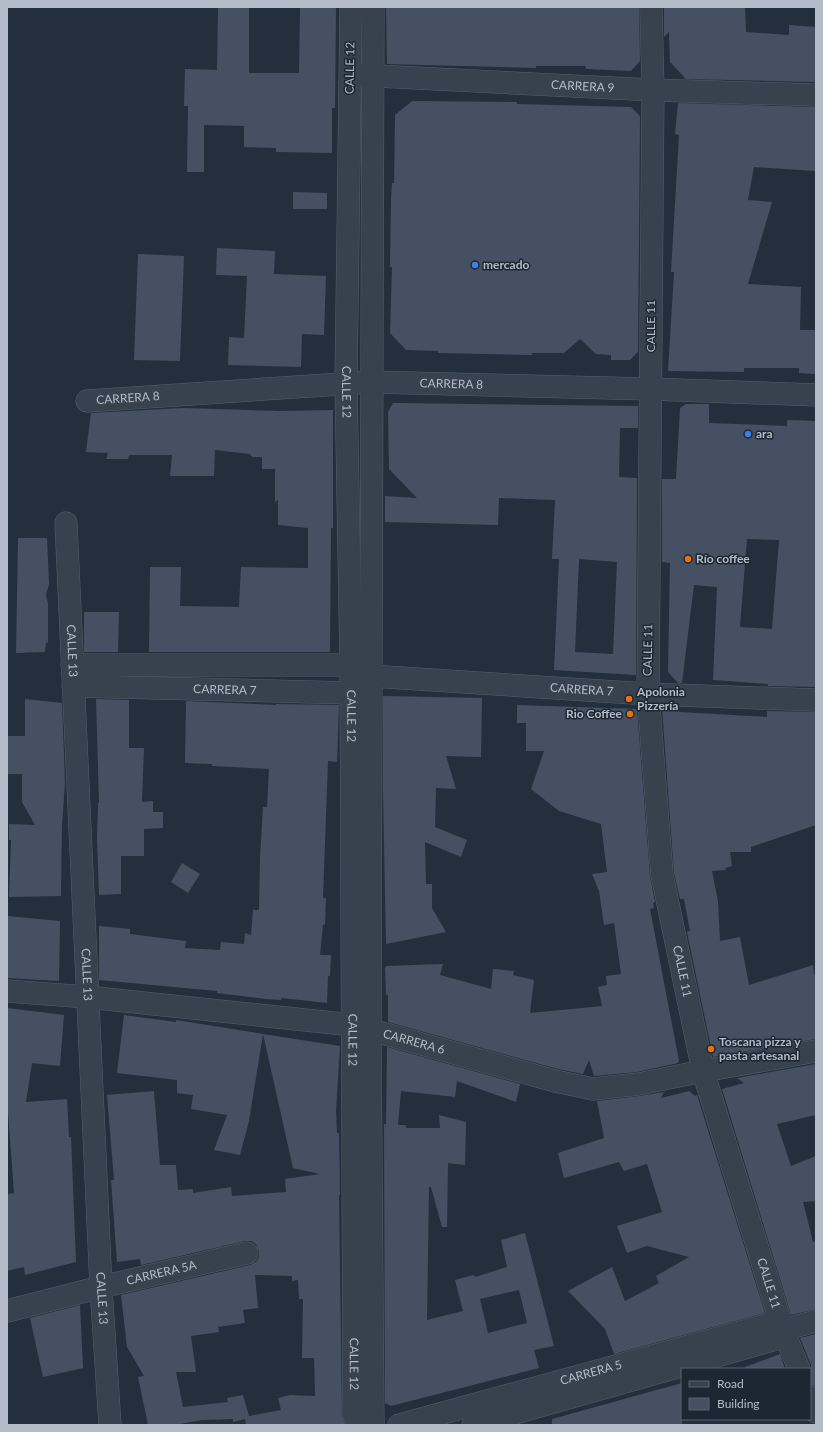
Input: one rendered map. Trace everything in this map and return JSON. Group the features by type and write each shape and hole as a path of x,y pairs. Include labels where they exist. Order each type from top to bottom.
{"street":[{"name":"CALLE 12","path":"351,7 346,383 351,693 374,1425"},
{"name":"CALLE 12","path":"358,1425 354,1415 354,1407 371,676 373,7"},
{"name":"CALLE 11","path":"651,7 652,90 648,694 662,875 703,1071 783,1330 799,1368"},
{"name":"CARRERA 9","path":"350,75 652,90 816,95"},
{"name":"CARRERA 8","path":"88,401 371,382 650,389 816,396"},
{"name":"CALLE 13","path":"66,523 101,1287 110,1425"},
{"name":"CARRERA 7","path":"73,676 351,665 371,676 648,694 816,700"},
{"name":"CARRERA 7","path":"73,676 351,693"},
{"path":"351,693 371,676"},
{"name":"CARRERA 6","path":"7,991 87,997 362,1028 555,1081 593,1089 639,1084 816,1051"},
{"name":"CARRERA 5A","path":"7,1311 101,1287 247,1253"},
{"name":"CARRERA 5","path":"473,1425 772,1340 783,1330 816,1321"},
{"name":"CARRERA 5","path":"399,1425 766,1325 783,1330"},
{"path":"811,1400 816,1412"}],"building":[{"path":"218,7 249,7 249,73 299,73 300,7 336,7 335,108 332,108 332,153 276,152 276,148 244,147 244,126 204,125 204,172 187,172 188,106 184,106 185,69 217,70"},
{"path":"386,7 639,7 640,61 631,71 586,69 585,66 536,66 536,68 387,64"},
{"path":"664,7 745,7 746,32 789,35 789,25 816,27 816,82 686,79 670,62 669,32 664,37"},
{"path":"412,101 517,102 517,104 631,107 640,116 638,352 630,360 611,360 611,355 596,354 580,339 564,353 532,353 532,355 438,353 438,351 406,350 390,333 392,267 390,267 391,199 392,183 394,183 395,115"},
{"path":"678,103 816,107 816,171 754,167 748,200 772,202 748,284 801,287 800,330 816,330 816,374 799,373 799,368 744,368 744,372 668,371 674,272 671,272 679,135 675,134"},
{"path":"293,192 327,193 327,209 293,209"},
{"path":"217,248 275,251 274,274 326,276 324,335 302,334 301,367 228,365 229,337 244,338 247,276 216,275"},
{"path":"138,254 184,256 180,361 134,360"},
{"path":"393,403 638,406 638,428 620,428 619,477 637,478 636,675 554,670 559,559 552,559 555,500 499,498 498,525 385,522 385,496 417,498 389,469 388,412","holes":["579,559 617,562 613,654 575,652"]},
{"path":"686,404 709,404 709,423 787,426 787,420 816,421 816,687 768,686 768,684 713,680 717,587 694,585 682,683 678,683 668,672 670,563 662,562 662,479 676,479 680,408","holes":["747,539 779,540 772,629 740,627"]},
{"path":"183,408 280,411 333,410 333,528 331,528 329,652 149,652 150,567 181,567 180,606 239,607 241,567 308,568 308,528 278,525 278,500 275,502 275,469 262,469 262,457 252,457 250,454 215,450 214,476 170,476 172,455 129,455 128,459 106,459 108,453 86,452 91,413"},
{"path":"18,538 47,538 49,584 46,595 48,604 48,643 46,642 45,652 16,653"},
{"path":"84,612 119,612 118,652 84,652"},
{"path":"383,696 482,698 481,757 446,756 456,789 436,788 435,827 467,840 461,857 425,842 426,884 432,884 432,908 446,932 386,944 383,790"},
{"path":"25,699 62,703 65,782 62,825 61,896 9,897 11,840 9,840 9,824 35,825 22,802 22,774 7,774 7,736 25,736"},
{"path":"96,699 129,700 129,748 144,748 142,802 153,801 153,812 163,812 163,828 144,829 144,856 121,856 121,894 99,895 97,839 99,803"},
{"path":"186,701 276,705 339,705 337,762 328,761 323,898 326,898 325,924 323,925 320,955 331,955 330,976 328,976 327,1003 282,998 281,1000 266,999 217,993 217,991 99,980 99,926 130,929 130,934 186,941 185,948 220,950 221,942 244,944 245,933 251,935 253,910 259,910 263,807 267,807 269,769 185,763"},
{"path":"517,705 637,709 650,876 655,902 653,903 654,908 650,909 679,1061 678,1063 637,1072 594,1076 589,1060 583,1074 558,1069 388,1022 388,995 386,995 385,967 387,966 443,964 440,975 491,989 493,969 514,971 513,975 534,980 530,1013 602,1006 598,987 607,985 606,976 621,974 614,923 604,925 599,891 592,874 607,872 601,824 559,811 531,789 544,751 526,751 526,723 517,723"},
{"path":"662,708 679,710 679,712 767,717 767,711 816,712 816,825 751,847 751,852 730,852 732,866 725,868 726,870 712,871 718,901 720,941 740,937 749,985 813,965 814,975 816,974 816,1039 713,1057 687,932 690,931 684,899 680,899 674,873"},
{"path":"182,863 200,874 188,893 171,882"},
{"path":"7,916 60,921 59,981 7,978"},
{"path":"7,1008 64,1015 60,1066 32,1063 26,1102 67,1099 69,1137 71,1137 76,1262 25,1275 24,1267 7,1271 7,1194 14,1193 7,1098"},
{"path":"124,1015 176,1022 176,1020 263,1034 249,1121 240,1155 214,1150 227,1115 191,1109 193,1095 177,1093 177,1080 117,1073"},
{"path":"263,1034 340,1046 336,1111 337,1133 339,1133 342,1415 345,1425 246,1425 245,1419 233,1422 233,1419 202,1420 174,1425 148,1425 138,1377 144,1376 127,1347 121,1295 250,1265 256,1262 259,1257 259,1251 256,1244 251,1241 245,1241 141,1265 140,1259 117,1262 111,1180 114,1180 107,1095 154,1091 160,1165 176,1165 178,1190 193,1189 193,1193 231,1187 232,1196 286,1192 285,1179 320,1174 293,1168","holes":["255,1275 292,1276 292,1281 298,1280 299,1299 303,1299 302,1358 314,1358 315,1396 290,1395 278,1398 281,1410 249,1416 243,1395 227,1398 228,1402 183,1407 176,1372 196,1372 191,1336 219,1332 218,1327 245,1323 243,1310 258,1308"]},
{"path":"387,1047 520,1084 516,1102 457,1081 455,1097 401,1091 398,1125 406,1125 406,1128 440,1128 439,1115 466,1122 465,1165 448,1163 447,1227 442,1227 431,1187 429,1187 427,1320 463,1311 455,1280 474,1275 475,1277 507,1267 501,1240 525,1233 554,1346 534,1350 539,1368 391,1406 385,1403 384,1124 386,1124","holes":["519,1290 527,1323 488,1333 480,1299"]},
{"path":"816,1064 816,1115 777,1124 791,1166 816,1156 816,1201 803,1202 813,1242 816,1241 816,1309 791,1315 722,1089 744,1083 737,1078"},
{"path":"689,1091 695,1096 697,1095 765,1313 614,1354 605,1329 568,1291 612,1267 625,1301 659,1283 656,1276 689,1257 647,1246 627,1253 617,1226 662,1212 647,1164 624,1171 619,1162 564,1178 558,1153 604,1138 597,1101 664,1092 661,1098"},
{"path":"80,1305 83,1368 43,1377 30,1318"},
{"path":"816,1334 816,1386 811,1385 811,1365 800,1338"},
{"path":"780,1354 785,1368 746,1368"},
{"path":"681,1383 682,1425 552,1425 552,1419"}],"place":[{"name":"mercado","path":"475,265"},
{"name":"ara","path":"748,434"},
{"name":"Río coffee","path":"688,559"},
{"name":"Apolonia Pizzería","path":"629,699"},
{"name":"Rio Coffee","path":"630,714"},
{"name":"Toscana pizza y pasta artesanal","path":"711,1049"}]}
